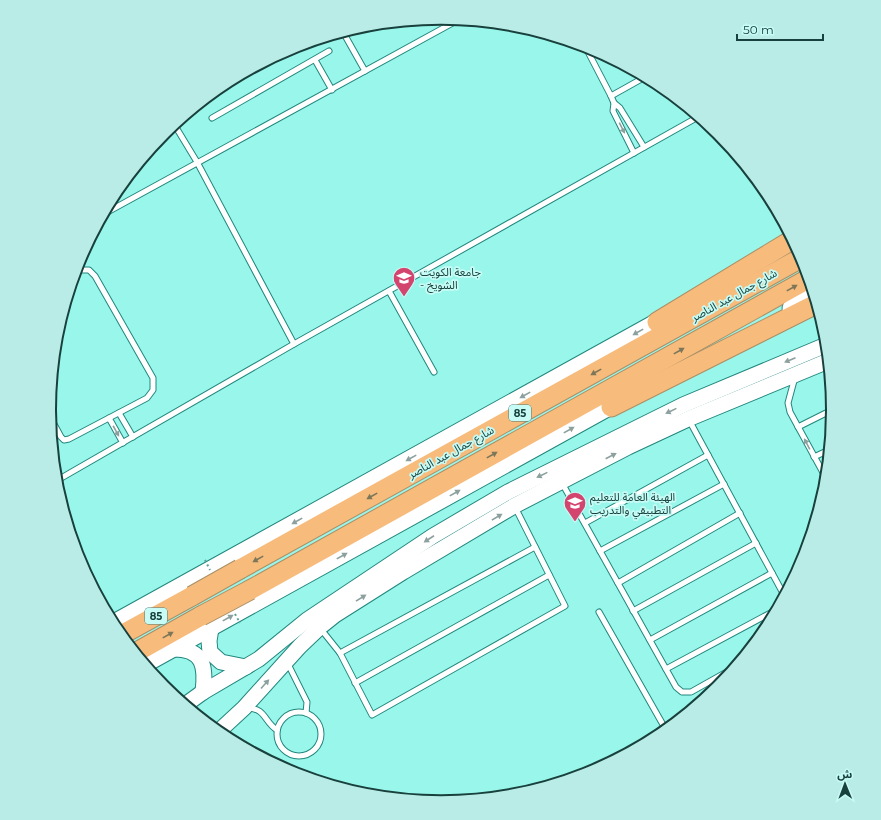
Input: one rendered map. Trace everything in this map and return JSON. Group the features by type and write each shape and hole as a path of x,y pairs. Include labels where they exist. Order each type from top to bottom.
{"highway":[{"path":"657,322 787,243"},
{"name":"شارع جمال عبد الناصر","path":"126,632 795,261"},
{"name":"شارع جمال عبد الناصر","path":"140,650 803,282"},
{"path":"611,407 810,304"}],"main road":[{"path":"118,620 790,248"},
{"path":"190,701 203,692 246,667 306,620 433,536 508,492 739,389 820,348"},
{"path":"739,389 797,373 822,363"},
{"path":"223,727 244,708 286,661 320,627 335,615 514,506 561,481 688,419 704,404"},
{"path":"150,662 611,407"},
{"path":"211,628 209,641 210,652 221,662 246,667"},
{"path":"174,649 189,650 200,660 205,672 203,692"}],"lane":[{"path":"112,210 448,25"},
{"path":"345,37 365,71"},
{"path":"212,118 329,51"},
{"path":"590,55 614,103 620,108 644,147"},
{"path":"315,60 332,90"},
{"path":"611,96 639,81"},
{"path":"614,103 613,111 634,153"},
{"path":"62,478 294,344 693,120"},
{"path":"177,130 197,162 294,344"},
{"path":"56,427 64,440 69,440 147,398 154,390 153,378 95,276 89,270 82,270"},
{"path":"389,291 434,372"},
{"path":"797,373 788,403 790,412 821,469"},
{"path":"119,413 133,437"},
{"path":"798,427 826,413"},
{"path":"109,418 123,443"},
{"path":"688,419 781,590"},
{"path":"814,457 823,453"},
{"path":"585,523 708,455"},
{"path":"561,481 676,687 682,692 690,692 718,677"},
{"path":"600,551 724,484"},
{"path":"320,627 340,653 372,715 565,606 514,506"},
{"path":"618,583 740,514"},
{"path":"634,611 756,543"},
{"path":"340,653 535,547"},
{"path":"650,640 772,573"},
{"path":"355,683 549,575"},
{"path":"599,612 663,724"},
{"path":"666,669 767,615"},
{"path":"286,661 307,702 306,713"},
{"path":"244,708 259,710 272,727 277,730"},
{"path":"300,712 306,713 317,720 321,732 319,744 310,754 298,757 286,753 278,743 277,730 279,724 287,715 300,712"}],"place":[{"name":"جامعة الكويت - الشويخ","path":"404,298"},
{"name":"الهيئة العامة للتعليم التطبيقي والتدريب","path":"575,522"}]}
